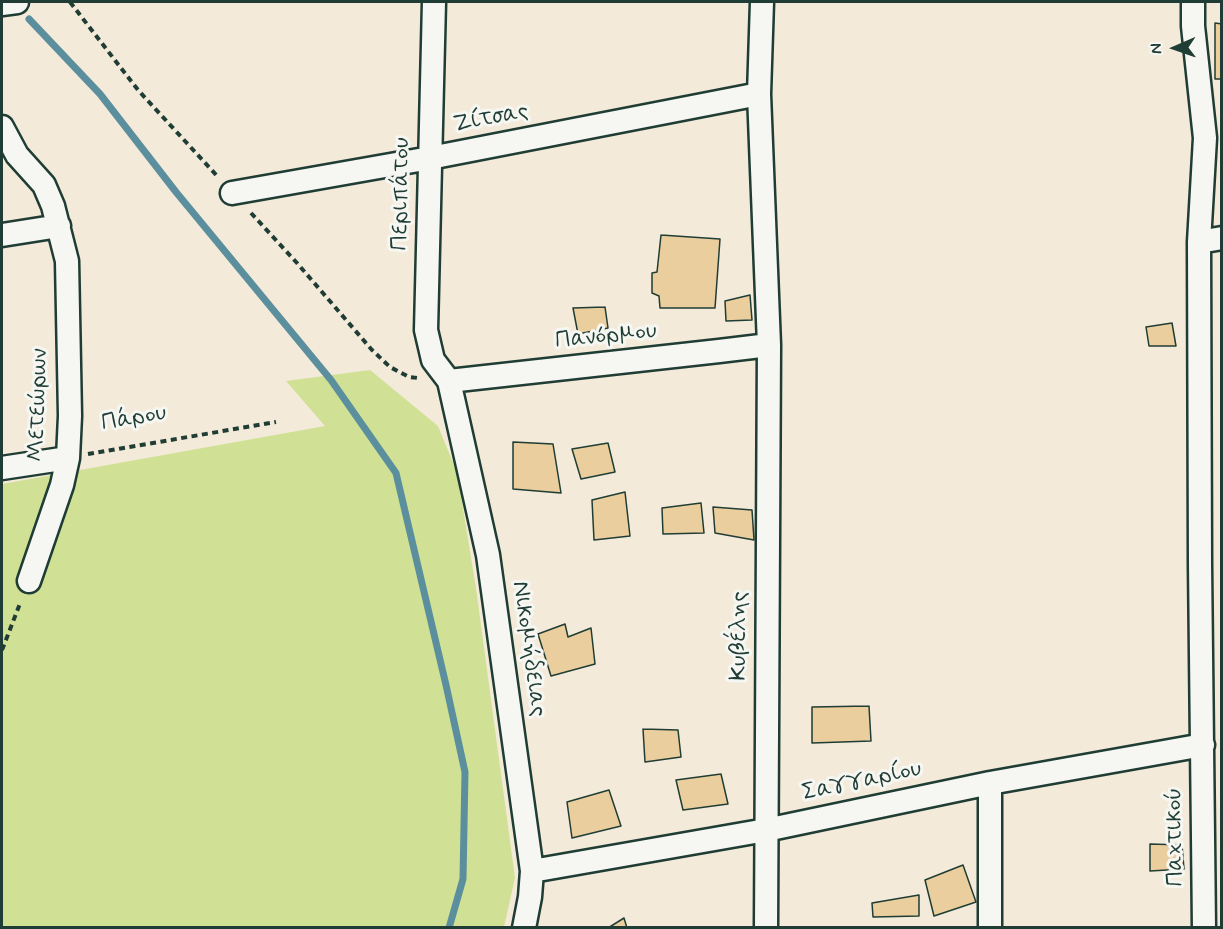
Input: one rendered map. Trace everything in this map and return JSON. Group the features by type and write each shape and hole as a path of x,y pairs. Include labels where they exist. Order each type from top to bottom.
{"street":[{"path":"2,4 17,2"},
{"name":"Περιπάτου","path":"434,2 426,330 433,360 448,381"},
{"name":"Κυβέλης","path":"762,2 759,94 770,345 766,927"},
{"name":"Παχτικού","path":"1193,2 1193,26 1205,138 1199,242 1204,927"},
{"name":"Ζίτσας","path":"232,193 430,158 759,94"},
{"name":"Μετεώρων","path":"2,127 17,155 44,185 59,226 66,261 70,416 68,458 62,485 28,581"},
{"path":"2,235 59,226"},
{"path":"1199,242 1221,238"},
{"name":"Πανόρμου","path":"448,381 770,345"},
{"name":"Νικομήδειας","path":"448,381 488,555 532,871 524,927"},
{"path":"2,468 68,458"},
{"name":"Σαγγαρίου","path":"532,871 766,830 990,783 1203,745"},
{"path":"990,783 990,927"}],"path":[{"name":"Πάρου","path":"68,458 276,422"},
{"path":"2,650 28,581"}],"green space":[{"path":"370,370 438,426 457,472 476,588 515,878 504,927 2,928 2,484 325,426 286,381"}],"building":[{"path":"1215,23 1222,24 1222,79 1215,79"},
{"path":"661,235 720,239 715,308 660,308 659,296 652,293 652,273 657,272"},
{"path":"750,295 752,320 726,321 725,301"},
{"path":"605,307 608,328 578,334 573,308"},
{"path":"1172,323 1176,346 1149,346 1146,327"},
{"path":"513,442 553,444 561,493 513,489"},
{"path":"608,443 615,472 581,479 572,449"},
{"path":"625,492 630,536 594,540 592,500"},
{"path":"701,503 704,533 663,534 662,508"},
{"path":"713,507 752,510 754,540 715,533"},
{"path":"565,624 568,637 591,628 595,664 551,676 538,634"},
{"path":"869,706 871,741 812,743 812,707"},
{"path":"643,729 678,730 681,757 645,762"},
{"path":"721,774 728,804 683,810 676,780"},
{"path":"609,790 621,826 572,838 567,802"},
{"path":"1150,844 1182,845 1184,869 1150,871"},
{"path":"963,865 976,902 934,916 925,880"},
{"path":"919,895 919,916 873,917 872,903"},
{"path":"624,918 627,928 608,928"}],"waterway":[{"path":"29,19 100,94 176,192 331,380 396,473 465,772 463,879 449,928"}]}
